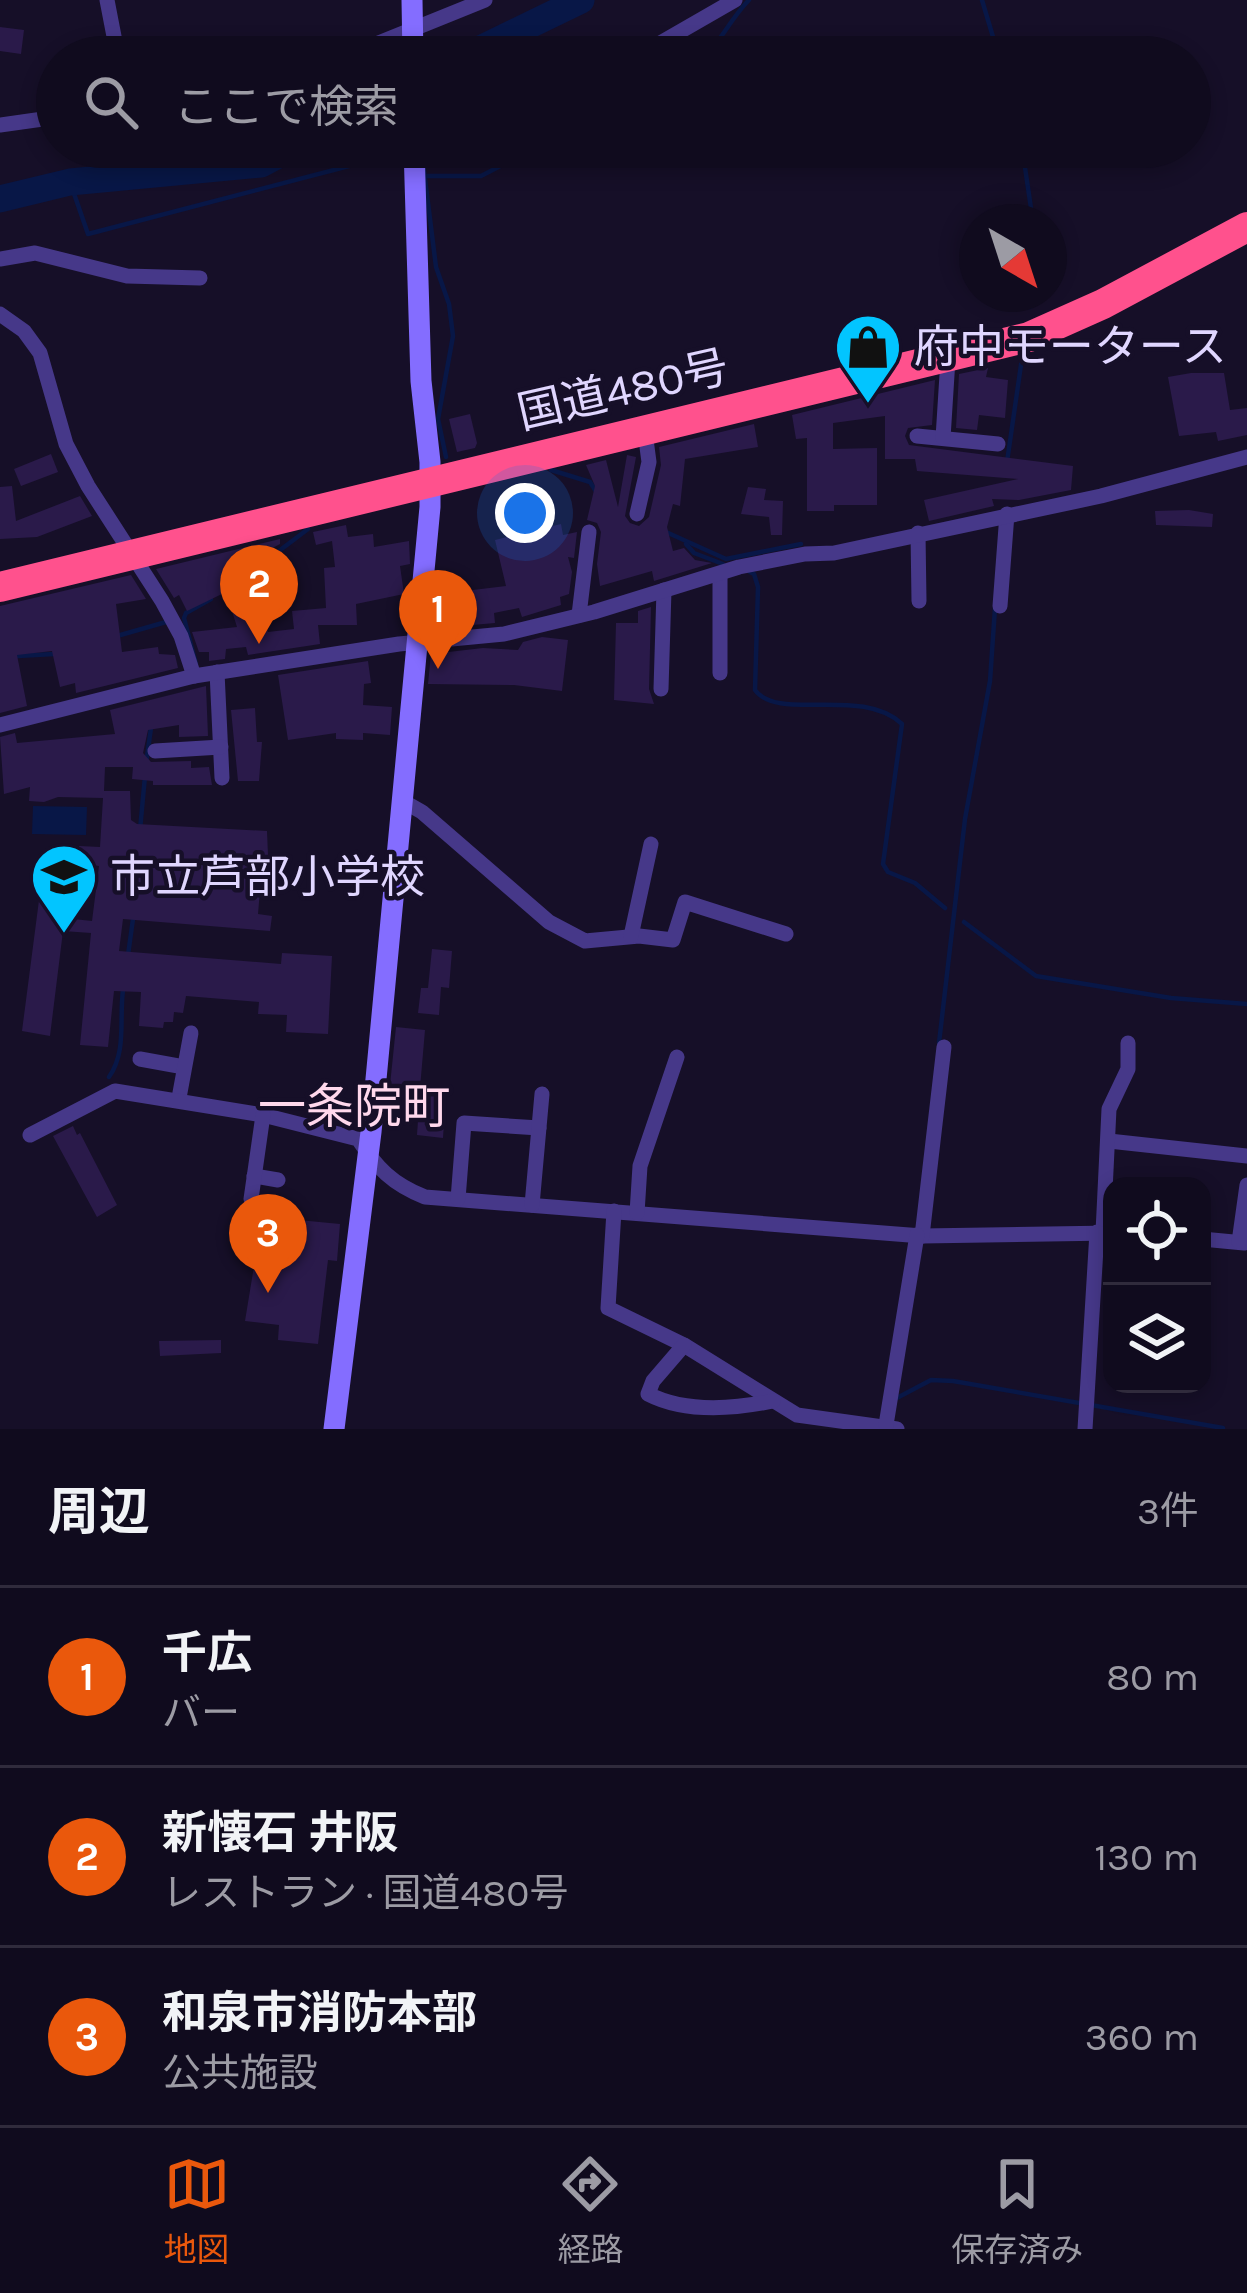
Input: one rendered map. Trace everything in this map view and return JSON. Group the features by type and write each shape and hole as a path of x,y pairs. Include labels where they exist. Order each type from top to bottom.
{"highway":[{"name":"国道480号","path":"0,586 1029,337 1247,227"}],"street":[{"path":"106,0 114,36"},
{"path":"412,0 413,36"},
{"path":"422,36 485,0"},
{"path":"672,36 735,0"},
{"path":"0,125 36,120"},
{"path":"334,1429 368,1155 424,590 430,481 421,381 415,168"},
{"path":"0,259 34,253 127,275 200,278"},
{"path":"0,314 23,331 40,353 67,444 181,636 194,676"},
{"path":"943,438 948,359"},
{"path":"638,514 650,462 645,432"},
{"path":"917,436 998,444"},
{"path":"0,725 194,676 504,634 740,567 834,553 1101,496 1247,457"},
{"path":"1000,606 1006,514"},
{"path":"579,616 589,532"},
{"path":"918,533 910,583 919,601"},
{"path":"720,575 713,620 720,673"},
{"path":"661,689 664,590"},
{"path":"217,672 222,778"},
{"path":"155,751 220,747"},
{"path":"401,800 422,812 549,922 584,941 673,940 685,902 711,920 755,934 785,934"},
{"path":"631,937 637,875 651,844"},
{"path":"179,1098 191,1060 190,1033"},
{"path":"1107,1177 1109,1109 1128,1069 1128,1043"},
{"path":"614,1211 608,1307 684,1345 797,1415 882,1427 919,1235 944,1047"},
{"path":"637,1213 640,1166 677,1057"},
{"path":"140,1059 191,1060"},
{"path":"30,1135 115,1091 263,1114 358,1139 381,1173 425,1197 919,1235 1103,1232"},
{"path":"532,1205 542,1094"},
{"path":"251,1199 263,1114"},
{"path":"458,1199 464,1123 538,1128"},
{"path":"1109,1142 1247,1156"},
{"path":"254,1176 278,1180"},
{"path":"1211,1241 1243,1243 1247,1185"},
{"path":"1084,1429 1103,1242"},
{"path":"684,1345 652,1381 648,1394 660,1400 733,1409 773,1401"}],"water":[{"path":"33,806 87,807 86,835 32,834"}],"building":[{"path":"0,27 24,30 21,54 0,51"},
{"path":"988,368 986,377 1008,380 1005,418 979,415 977,430 956,428 959,374"},
{"path":"1224,373 1230,410 1247,408 1247,435 1218,441 1216,432 1179,436 1168,377"},
{"path":"935,380 932,425 908,428 909,445 1073,466 1071,490 1019,500 992,499 994,506 929,521 924,500 1018,479 917,471 915,459 885,459 885,416 833,423 833,449 877,448 877,505 834,505 834,511 807,511 807,438 796,439 792,415"},
{"path":"470,414 477,443 475,448 457,452 449,419"},
{"path":"754,424 758,447 685,459 680,506 673,504 667,527 673,551 684,548 695,560 712,563 654,581 652,571 600,586 601,532 597,523 587,520 595,486 586,465 606,460 618,507 627,455 636,457 625,516 639,526 649,517 661,465 659,447"},
{"path":"51,454 58,472 21,486 14,469"},
{"path":"12,486 16,521 80,496 92,516 37,537 0,539 0,487"},
{"path":"748,487 766,489 764,500 783,501 782,535 771,535 769,517 741,514"},
{"path":"1155,511 1213,514 1212,527 1156,525"},
{"path":"561,524 563,535 577,532 574,558 568,557 569,594 560,597 561,605 522,617 519,608 494,613 495,623 438,628 437,591 506,586 495,540"},
{"path":"346,525 348,537 373,534 374,547 409,541 410,564 400,566 404,594 356,604 357,625 318,625 320,644 248,655 246,647 226,649 225,659 209,661 209,652 199,652 192,632 237,627 226,592 187,611 156,569 280,539 280,544 265,552 267,556 248,568 268,632 294,629 292,611 326,608 324,568 335,567 332,541 316,545 313,532"},
{"path":"131,575 146,599 116,604 122,652 158,647 159,654 175,655 178,668 76,693 75,683 60,687 52,651 17,655 27,706 0,713 0,606"},
{"path":"651,607 649,689 654,704 614,700 616,623 638,623 638,611"},
{"path":"542,637 568,640 562,691 428,684 431,654 483,648 518,650 523,642"},
{"path":"368,661 371,683 364,684 363,705 392,707 390,735 363,733 363,740 336,739 336,733 288,740 278,675"},
{"path":"206,686 208,736 179,737 179,725 148,730 143,753 151,762 191,761 191,768 209,767 212,785 153,785 153,781 132,779 133,767 105,767 104,791 130,791 131,820 137,824 267,831 258,914 272,916 270,931 123,919 119,951 281,964 282,953 332,956 328,1034 286,1032 287,1015 258,1014 259,1002 186,996 183,1013 174,1012 173,1022 164,1022 163,1028 139,1026 141,992 114,991 108,1047 80,1045 91,933 63,931 50,1036 22,1031 45,854 72,855 64,918 92,921 99,866 79,863 79,846 100,847 103,798 29,801 30,787 4,794 0,737 15,733 17,743 115,734 110,710"},
{"path":"255,708 257,742 262,742 259,781 238,781 231,710"},
{"path":"432,949 452,951 449,988 441,987 439,1015 418,1013 421,988 428,988"},
{"path":"396,1027 425,1030 420,1088 390,1085"},
{"path":"420,1091 446,1093 443,1138 417,1135"},
{"path":"73,1126 117,1205 97,1217 53,1136"},
{"path":"257,1216 340,1224 337,1261 328,1260 318,1344 278,1340 279,1325 245,1321 257,1248 253,1248"},
{"path":"221,1340 221,1353 160,1356 159,1341"}],"waterway":[{"path":"507,36 581,0"},
{"path":"722,36 749,0"},
{"path":"982,0 993,36"},
{"path":"0,199 70,182 219,168"},
{"path":"70,182 88,234 342,168"},
{"path":"424,168 436,267 449,304 453,336 438,419 446,457"},
{"path":"427,176 481,176 496,168"},
{"path":"1025,168 1030,204"},
{"path":"1007,462 1023,351"},
{"path":"551,470 590,482 597,493"},
{"path":"246,576 308,529"},
{"path":"666,532 726,559 801,544"},
{"path":"686,544 694,553 723,564"},
{"path":"750,572 758,587 755,690 782,703 865,707 902,724 883,864 888,872 915,883 945,908"},
{"path":"196,664 184,618 211,599"},
{"path":"939,1043 965,819 990,681 995,608"},
{"path":"117,636 166,622"},
{"path":"0,657 54,654"},
{"path":"146,764 151,728"},
{"path":"140,830 145,776"},
{"path":"128,955 133,919"},
{"path":"964,922 1036,976 1171,998 1247,1004"},
{"path":"109,1077 120,1046 123,990"},
{"path":"893,1400 931,1380 953,1381 1223,1428"}],"place":[{"name":"府中モータース","path":"868,406"},
{"name":"新懐石 井阪","path":"259,644"},
{"name":"千広","path":"438,669"},
{"name":"市立芦部小学校","path":"64,936"},
{"name":"和泉市消防本部","path":"268,1293"}],"district":[{"name":"一条院町","path":"354,1107"}]}
